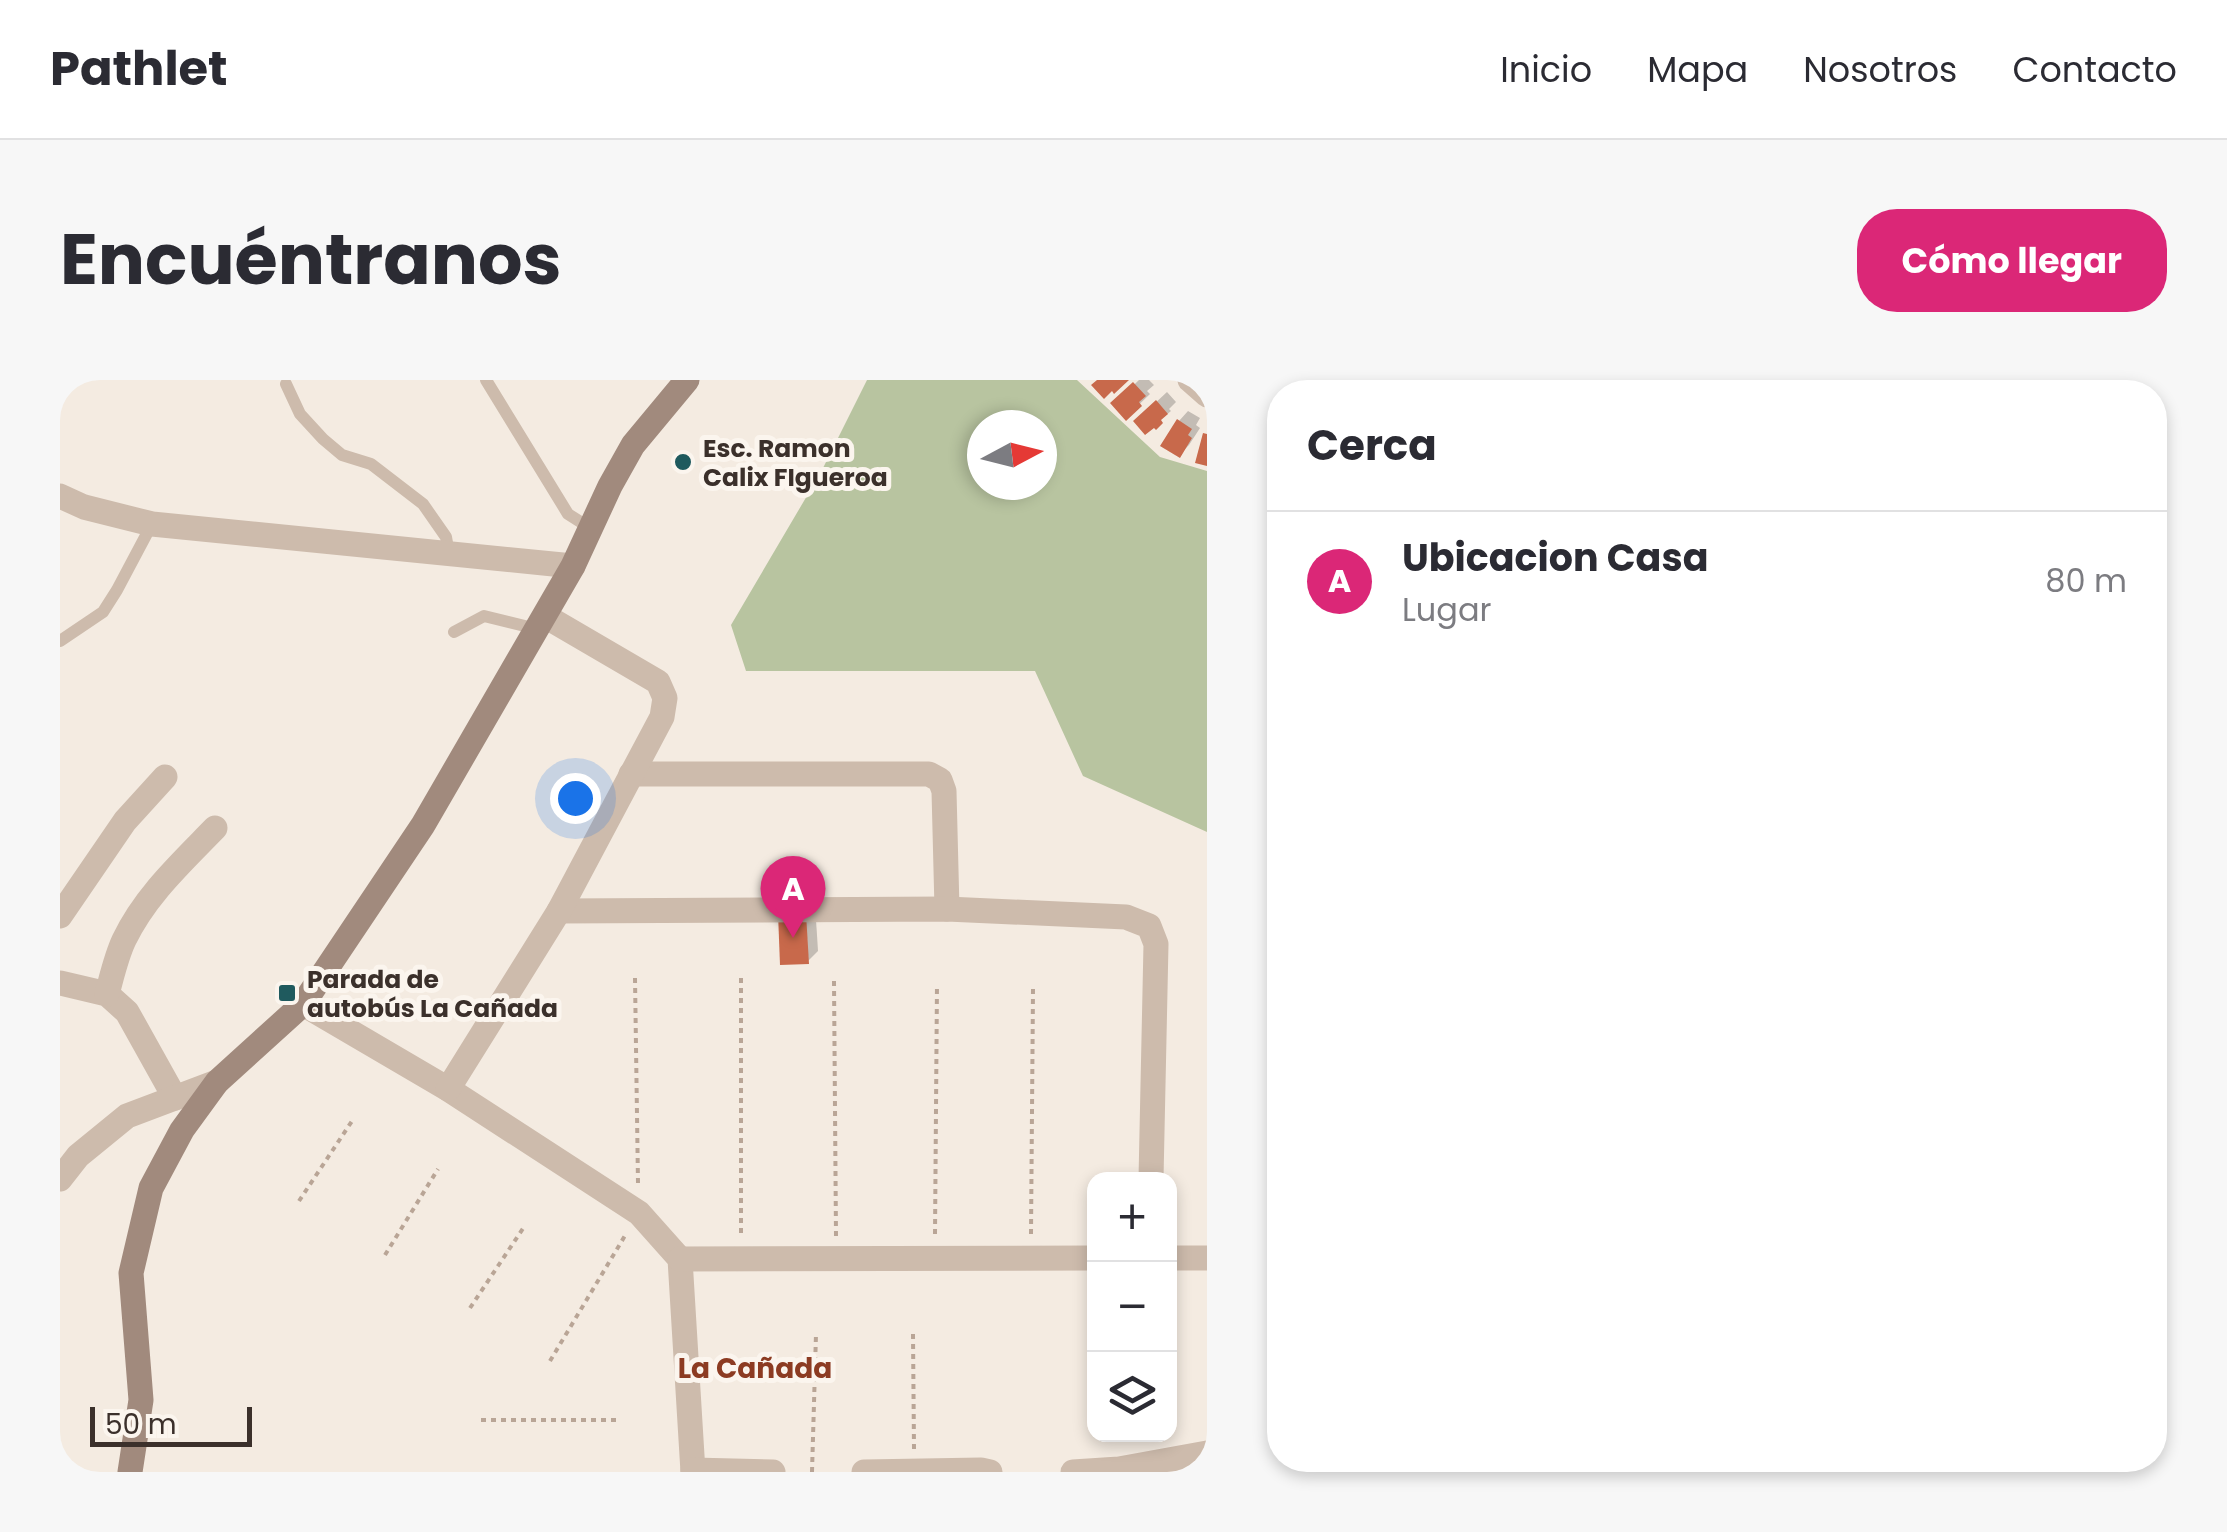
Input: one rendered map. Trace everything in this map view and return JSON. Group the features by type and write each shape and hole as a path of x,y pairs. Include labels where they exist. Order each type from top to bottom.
{"main road":[{"path":"130,1472 140,1400 131,1272 151,1188 182,1130 217,1082 304,1004 423,825 572,566 632,445 687,380"}],"street":[{"path":"1190,380 1207,395"},
{"path":"60,496 84,507 152,524 572,566"},
{"path":"448,1090 559,911 662,717 665,698 658,682 541,622"},
{"path":"631,774 929,774 940,780 944,791 947,909"},
{"path":"60,916 125,821 166,777"},
{"path":"106,994 122,942 140,913 164,880 215,828"},
{"path":"559,911 947,909 1126,917 1148,926 1156,944 1151,1172"},
{"path":"60,983 106,994 126,1012 174,1098"},
{"path":"304,1004 448,1090 639,1213 680,1259 693,1471 773,1472"},
{"path":"60,1179 78,1156 127,1116 217,1082"},
{"path":"680,1259 1087,1258"},
{"path":"1177,1258 1207,1258"},
{"path":"1073,1472 1119,1469 1207,1453"},
{"path":"864,1472 990,1472"}],"lane":[{"path":"486,380 568,514 590,528"},
{"path":"286,384 300,414 323,439 342,455 370,464 423,504 446,537 448,554"},
{"path":"60,640 103,612 152,524"},
{"path":"454,632 484,616 541,622"}],"path":[{"path":"550,1361 639,1213 635,978"},
{"path":"740,978 742,1259"},
{"path":"834,981 837,1259"},
{"path":"935,1259 937,984"},
{"path":"1032,1259 1033,989"},
{"path":"299,1201 354,1118"},
{"path":"385,1255 438,1169"},
{"path":"470,1308 524,1227"},
{"path":"812,1472 816,1334"},
{"path":"913,1334 914,1471"},
{"path":"481,1420 619,1420"}],"green space":[{"path":"867,380 1077,380 1160,457 1207,471 1207,832 1083,776 1035,671 746,671 731,625 821,472"}],"building":[{"path":"1097,380 1129,380 1104,399 1091,385"},
{"path":"1133,382 1146,396 1139,402 1142,406 1126,421 1110,403"},
{"path":"1156,400 1168,414 1156,430 1145,435 1133,421"},
{"path":"1177,419 1192,429 1188,435 1192,438 1180,458 1160,446"},
{"path":"1203,433 1207,434 1207,466 1195,463"},
{"path":"778,913 806,913 809,964 780,965"}],"place":[{"name":"Esc. Ramon Calix FIgueroa","path":"683,462"},
{"name":"Ubicacion Casa","path":"793,938"},
{"name":"Parada de autobús La Cañada","path":"287,993"}],"district":[{"name":"La Cañada","path":"755,1368"}]}
